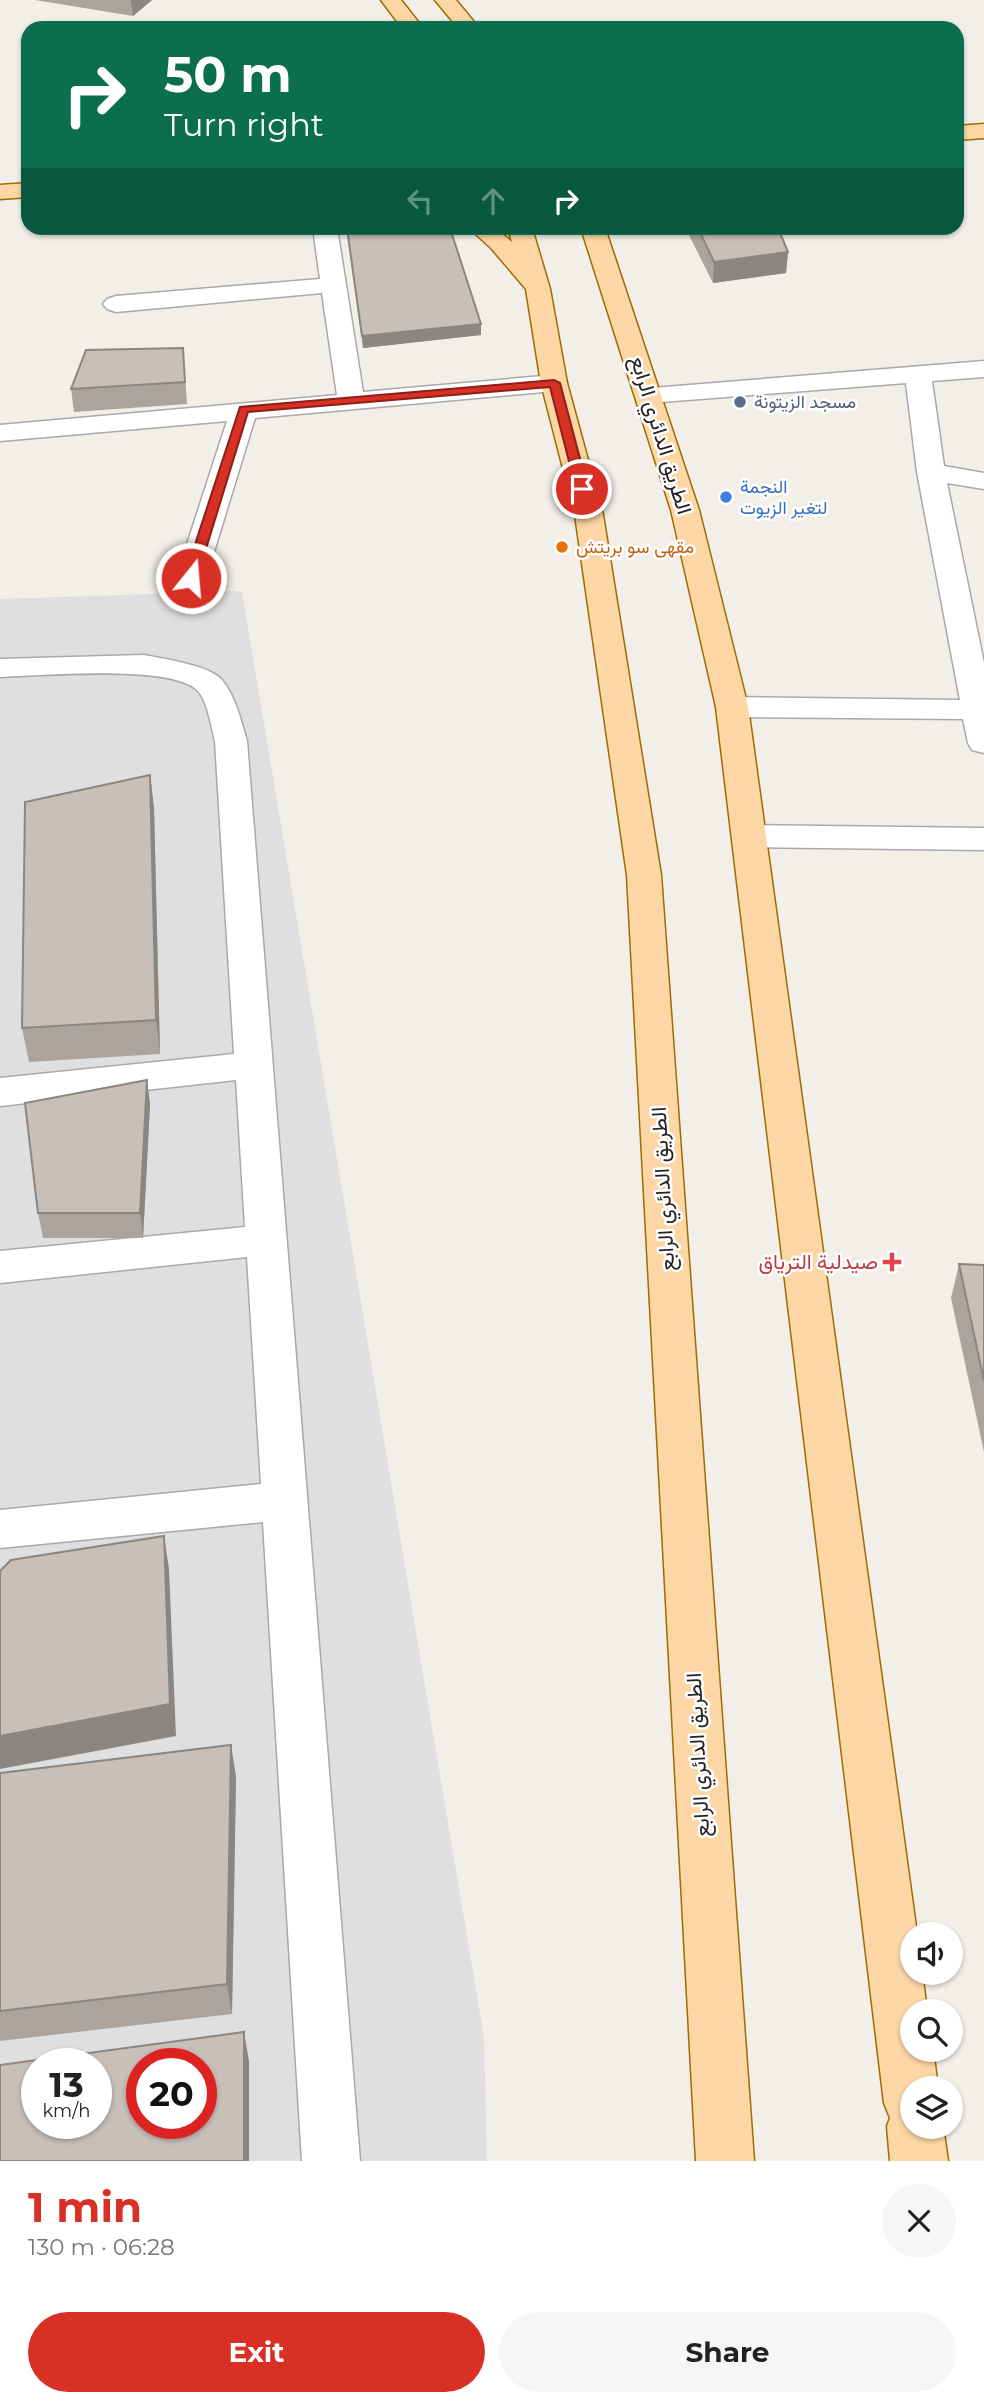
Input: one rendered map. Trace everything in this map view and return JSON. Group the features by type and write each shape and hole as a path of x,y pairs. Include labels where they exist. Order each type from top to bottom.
{"main road":[{"path":"391,0 408,21"},
{"path":"445,0 463,21"},
{"path":"964,132 984,131"},
{"path":"0,192 21,190"},
{"path":"490,235 500,243 538,289"},
{"name":"الطريق الدائري الرابع","path":"522,235 538,289 554,383 589,515 644,875 725,2161"},
{"name":"الطريق الدائري الرابع","path":"595,235 685,510 732,708 908,2076"},
{"path":"606,268 612,235"},
{"path":"916,2139 919,2161"}],"street":[{"path":"326,235 351,400"},
{"path":"116,304 334,285"},
{"path":"649,395 984,369"},
{"path":"918,374 932,472 975,660 977,710 984,743"},
{"path":"0,433 554,383"},
{"path":"191,578 244,409"},
{"path":"932,472 984,481"},
{"path":"0,668 144,664 180,672 209,684 220,705 231,741 331,2161"},
{"path":"732,708 977,710"},
{"path":"749,836 984,839"},
{"path":"0,1092 254,1065"},
{"path":"0,1267 266,1240"},
{"path":"0,1529 284,1501"}],"shaded area":[{"path":"242,591 484,2038 487,2161 0,2161 0,599"}],"building":[{"path":"348,235 452,235 481,324 362,336"},
{"path":"701,235 781,235 788,252 714,262"},
{"path":"183,348 185,382 71,389 86,350"},
{"path":"150,775 156,1020 22,1028 25,802"},
{"path":"147,1080 140,1213 38,1213 25,1103"},
{"path":"959,1264 984,1265 984,1381"},
{"path":"164,1536 170,1704 0,1736 0,1571 11,1560"},
{"path":"231,1745 227,1984 0,2011 0,1773"},
{"path":"244,2032 244,2161 0,2161 0,2065 21,2062 21,2139 112,2139 112,2050"}],"place":[{"name":"مسجد الزيتونة","path":"740,402"},
{"name":"النجمة لتغير الزيوت","path":"726,497"},
{"name":"مقهى سو بريتش","path":"562,547"},
{"name":"صيدلية الترياق","path":"892,1262"}],"route":[{"path":"191,578 244,409 554,383 582,489"}]}
